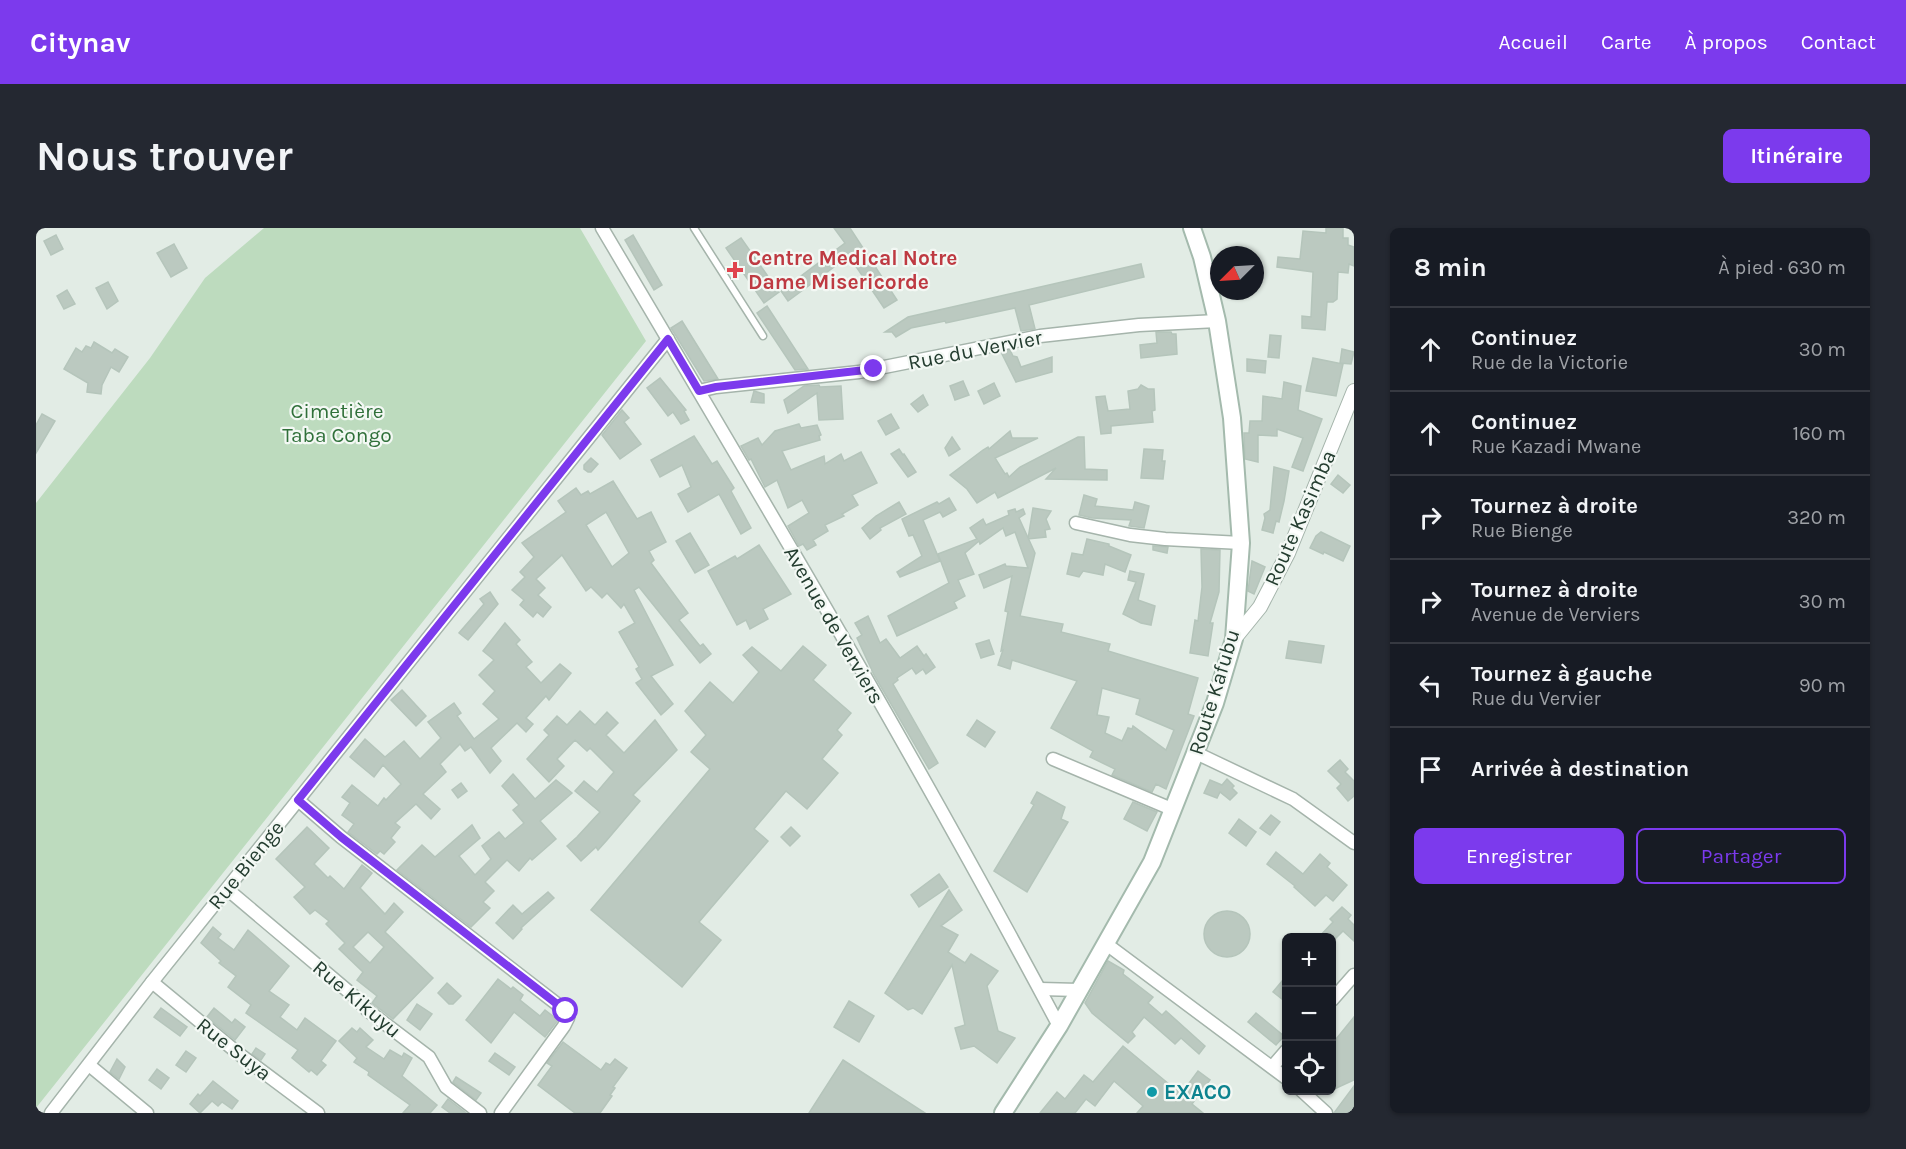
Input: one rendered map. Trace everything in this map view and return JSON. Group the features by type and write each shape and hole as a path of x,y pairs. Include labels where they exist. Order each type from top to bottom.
{"main road":[{"name":"Route Kafubu","path":"1003,1113 1059,1026 1152,862 1215,704 1234,639 1240,543 1232,418 1217,321 1202,257 1192,228"}],"street":[{"name":"Avenue de Verviers","path":"602,228 870,687 1059,1026"},
{"name":"Rue du Vervier","path":"699,391 716,387 859,372 1040,336 1139,325 1217,321"},
{"name":"Rue Bienge","path":"51,1113 152,982 668,339"},
{"name":"Route Kasimba","path":"1234,639 1260,607 1288,554 1351,408 1354,391"},
{"path":"1076,523 1130,535 1240,543"},
{"path":"1196,753 1293,799 1354,843"},
{"path":"1053,759 1174,810"},
{"path":"298,800 341,837 566,1011 568,1018 544,1057 501,1113"},
{"name":"Rue Kikuyu","path":"227,889 355,997 367,1010 429,1057 446,1087 480,1113"},
{"path":"1105,943 1282,1074"},
{"path":"1336,995 1354,975"},
{"name":"Rue Suya","path":"152,982 239,1054 318,1113"},
{"path":"1040,989 1079,990"},
{"path":"1273,1066 1282,1056"},
{"path":"89,1065 147,1113"},
{"path":"1306,1095 1326,1113"}],"lane":[{"path":"694,228 762,336"}],"green space":[{"name":"Cimetière Taba Congo","path":"264,228 580,228 646,341 36,1108 36,503 150,358 205,278"}],"building":[{"path":"834,228 850,228 897,300 884,308 849,256 788,301 781,291 845,243"},
{"path":"1326,228 1343,228 1343,238 1348,238 1348,245 1354,247 1354,266 1349,264 1348,273 1338,272 1337,299 1327,302 1325,330 1302,328 1302,316 1311,317 1313,272 1277,267 1278,257 1300,259 1303,231 1326,233"},
{"path":"56,235 63,249 51,255 44,241"},
{"path":"633,235 662,285 654,290 625,240"},
{"path":"741,238 779,292 764,303 726,248"},
{"path":"174,244 187,268 171,277 157,253"},
{"path":"1141,264 1144,277 1029,305 1035,329 1021,331 1015,308 911,328 896,337 892,332 885,332 908,317"},
{"path":"108,282 118,301 107,309 96,288"},
{"path":"67,290 75,304 64,309 57,296"},
{"path":"767,306 808,369 795,370 757,313"},
{"path":"682,321 718,379 704,381 671,328"},
{"path":"1156,332 1176,334 1177,354 1141,358 1140,345 1157,343"},
{"path":"1270,335 1281,336 1279,358 1268,357"},
{"path":"94,342 112,353 115,349 128,357 119,372 111,367 102,385 101,394 87,392 88,383 64,369 76,348 82,352 86,346 91,348"},
{"path":"1342,349 1354,352 1351,364 1340,363"},
{"path":"1010,350 1013,356 1017,357 1021,367 1052,357 1052,372 1016,382 1001,352"},
{"path":"1313,358 1343,364 1336,396 1306,391"},
{"path":"1247,359 1266,361 1265,373 1247,371"},
{"path":"660,378 686,410 684,411 689,420 681,424 673,412 668,416 647,388"},
{"path":"963,381 969,395 955,400 950,386"},
{"path":"1284,382 1301,386 1298,410 1322,419 1303,471 1292,467 1303,438 1277,429 1277,436 1258,435 1258,462 1245,459 1244,433 1249,433 1250,421 1262,421 1263,396 1282,399"},
{"path":"994,383 1000,396 984,404 978,391"},
{"path":"819,385 820,387 841,386 843,419 819,420 817,393 788,413 784,400 804,386"},
{"path":"1141,385 1154,389 1153,422 1111,426 1111,433 1101,434 1096,397 1105,396 1108,411 1130,409 1128,391 1138,389"},
{"path":"754,391 764,394 764,403 751,402"},
{"path":"923,395 928,405 918,412 911,404"},
{"path":"622,410 629,418 624,422 641,444 620,459 602,435"},
{"path":"42,414 55,421 36,453 36,425"},
{"path":"891,414 899,428 886,435 878,421"},
{"path":"799,424 801,428 817,425 821,435 820,440 782,451 791,470 824,456 825,464 841,454 844,461 861,452 877,483 852,495 858,505 842,514 844,516 825,525 828,531 813,540 816,545 807,550 803,544 799,546 788,526 809,513 802,500 788,508 777,480 765,487 751,459 749,460 741,446 758,438 762,445 775,431"},
{"path":"1010,431 1012,438 1038,438 995,458 1009,477 1020,467 1078,437 1084,437 1085,469 1107,470 1107,480 1046,479 1056,468 998,498 995,492 977,503 967,489 950,475 983,450 988,447 989,449"},
{"path":"694,436 712,464 717,461 734,488 731,491 751,528 741,534 719,494 688,512 678,494 691,487 682,465 660,477 651,460"},
{"path":"952,437 960,449 949,456 945,448"},
{"path":"899,449 916,472 908,477 891,454"},
{"path":"1144,449 1163,450 1162,461 1165,461 1163,479 1141,478"},
{"path":"591,458 598,464 591,472 588,472 584,469 584,465"},
{"path":"1274,467 1289,471 1279,522 1276,521 1273,533 1262,530 1264,514 1270,510"},
{"path":"1338,475 1350,485 1343,493 1331,484"},
{"path":"613,481 637,519 651,512 666,542 649,551 654,560 651,563 688,613 679,620 700,646 703,644 711,654 700,663 639,587 634,590 673,665 651,676 673,704 661,715 636,683 642,679 636,669 639,667 619,632 635,623 624,604 621,608 607,593 602,598 591,587 586,591 562,555 536,579 545,588 538,595 551,607 543,617 537,612 533,617 520,605 524,600 512,590 525,577 520,572 534,557 522,543 566,512 558,501 576,488 581,495 588,491 590,494","holes":["606,512 629,553 612,567 586,525"]},
{"path":"1084,495 1097,499 1095,506 1133,510 1135,502 1149,506 1144,528 1129,526 1131,520 1079,515"},
{"path":"949,498 956,510 943,517 940,512 923,520 940,561 900,577 897,572 922,556 913,535 909,536 902,519"},
{"path":"899,502 906,514 880,528 881,530 870,539 862,528"},
{"path":"1033,508 1051,511 1046,519 1050,529 1045,530 1046,537 1028,539"},
{"path":"1015,509 1016,512 1023,509 1025,514 1019,518 1035,553 1020,616 1063,624 1061,632 1110,644 1108,651 1198,678 1188,714 1194,716 1166,789 1156,784 1152,792 1112,775 1115,769 1090,757 1093,751 1051,728 1077,681 1012,660 1010,669 998,665 1003,650 1001,651 1008,612 1005,611 1012,576 984,588 979,575 1005,564 1028,568 1015,532 1006,536 1003,528 980,544 979,541 965,553 974,574 958,580 965,596 954,602 957,608 897,636 888,616 949,583 938,554 977,539 970,528 983,519 986,525 1009,515 1008,511","holes":["1102,688 1140,699 1136,714 1174,730 1166,750 1133,726 1132,729 1128,728 1122,741 1105,733 1109,717 1097,715"]},
{"path":"1321,532 1350,546 1343,561 1310,548 1316,536"},
{"path":"690,533 709,565 695,573 676,541"},
{"path":"1087,539 1109,544 1131,555 1125,572 1105,564 1103,575 1083,571 1079,577 1067,574 1072,553 1083,555"},
{"path":"759,545 791,594 763,609 768,619 750,629 746,620 737,625 708,571 735,556 737,559"},
{"path":"1153,546 1168,547 1167,553 1153,550"},
{"path":"1201,549 1220,550 1219,592 1210,623 1213,623 1208,656 1190,653 1195,620 1198,621 1202,587"},
{"path":"1252,561 1265,567 1254,594 1248,591"},
{"path":"1130,571 1144,574 1138,600 1155,606 1151,625 1123,614 1136,582 1128,580"},
{"path":"490,592 498,604 468,640 459,633 484,604 480,599"},
{"path":"868,616 880,643 886,639 900,658 917,646 935,667 926,674 923,669 916,674 912,668 897,678 898,680 893,684 938,763 929,769 874,675 857,638 862,635 855,623"},
{"path":"505,623 520,640 516,644 532,662 526,667 541,683 560,664 571,673 549,700 546,696 526,718 533,724 526,732 517,723 491,748 501,761 490,773 471,747 465,751 460,744 440,764 446,772 423,794 440,809 431,819 416,804 395,823 400,827 391,838 395,842 384,854 380,851 377,854 348,832 354,824 342,815 350,803 342,797 352,785 378,806 401,784 383,765 374,777 350,757 365,739 385,757 404,741 420,759 441,738 428,722 454,703 461,713 457,716 474,739 499,719 483,704 495,691 479,675 494,660 483,651"},
{"path":"989,640 994,654 981,658 976,644"},
{"path":"1289,641 1324,646 1321,663 1286,658"},
{"path":"803,646 826,665 813,680 851,713 837,730 842,735 822,759 838,773 807,809 786,791 754,829 768,841 699,922 721,940 682,987 591,910 710,769 691,752 706,735 685,711 710,682 733,703 759,672 743,655 752,647 781,671"},
{"path":"402,690 426,716 416,726 391,700"},
{"path":"580,711 595,725 607,712 618,723 606,735 624,753 655,720 677,750 633,795 640,801 607,840 598,850 596,847 581,861 567,846 600,812 575,791 584,781 597,792 614,772 590,748 587,751 575,740 557,759 564,766 549,782 527,759 549,735 544,730 557,716 567,725"},
{"path":"977,720 995,732 985,747 967,735"},
{"path":"1340,760 1348,769 1345,772 1354,781 1354,796 1348,801 1337,788 1341,784 1328,771"},
{"path":"513,774 535,799 556,780 572,793 540,821 556,839 532,860 530,858 519,871 507,860 485,882 494,891 483,902 490,908 471,927 397,870 422,845 435,857 472,825 480,838 459,856 475,875 491,859 482,846 499,832 505,839 524,823 513,810 519,805 502,786"},
{"path":"1227,779 1237,793 1230,800 1220,792 1217,798 1204,793 1210,780 1222,785"},
{"path":"461,783 467,791 458,798 452,790"},
{"path":"1037,792 1065,807 1061,819 1068,822 1027,892 994,871 1034,805 1031,803"},
{"path":"1133,802 1157,812 1147,831 1124,819"},
{"path":"1271,815 1280,822 1270,835 1260,828"},
{"path":"1239,819 1256,832 1246,846 1229,833"},
{"path":"307,827 329,848 314,864 328,878 330,876 344,889 362,865 372,873 360,888 385,914 394,903 403,912 385,932 433,978 393,1019 372,1003 377,996 357,980 363,972 339,949 345,943 326,924 329,921 315,910 310,914 294,897 305,887 276,859","holes":["368,932 384,947 370,963 353,947"]},
{"path":"791,827 800,836 790,846 781,837"},
{"path":"1276,852 1303,874 1320,854 1330,863 1327,867 1347,885 1333,901 1326,895 1315,906 1295,886 1267,864"},
{"path":"939,874 948,887 919,907 911,895"},
{"path":"949,890 962,910 941,926 958,935 948,952 965,963 971,954 998,971 987,986 998,1031 1015,1038 997,1063 974,1046 961,1049 955,1028 965,1025 952,965 922,1014 913,1008 908,1010 885,993"},
{"path":"548,892 554,898 521,928 513,939 496,923 513,905 522,914"},
{"path":"1342,907 1351,915 1348,919 1354,925 1354,941 1343,931 1336,938 1336,933 1323,933 1333,922 1330,919"},
{"path":"1227,911 1243,918 1250,934 1243,950 1227,957 1211,950 1204,934 1211,918"},
{"path":"213,927 221,934 218,938 234,950 248,930 289,966 269,991 289,1005 280,1017 297,1030 305,1018 336,1041 321,1061 326,1065 317,1075 311,1070 309,1072 292,1058 298,1050 246,1013 251,1005 228,987 236,976 219,963 221,961 201,943"},
{"path":"1108,961 1124,970 1123,974 1153,997 1148,1003 1162,1015 1166,1011 1205,1046 1199,1054 1181,1038 1175,1044 1144,1017 1132,1032 1135,1036 1128,1043 1092,1013 1085,1003"},
{"path":"498,979 523,995 520,1000 540,1016 545,1010 558,1020 545,1037 514,1012 491,1043 466,1020"},
{"path":"1282,981 1282,999 1273,992"},
{"path":"447,983 461,996 453,1004 449,1004 438,993"},
{"path":"849,1001 874,1016 859,1042 834,1027"},
{"path":"417,1004 432,1014 420,1030 407,1020"},
{"path":"161,1008 187,1027 180,1036 154,1017"},
{"path":"214,1008 232,1023 235,1019 245,1027 235,1040 207,1017"},
{"path":"1256,1013 1282,1034 1282,1038 1276,1045 1248,1022"},
{"path":"1354,1017 1354,1080 1336,1088 1336,1041"},
{"path":"352,1028 357,1032 360,1028 373,1040 366,1047 384,1059 390,1050 402,1057 404,1053 412,1058 402,1076 437,1105 430,1113 403,1113 410,1105 354,1062 357,1058 339,1041"},
{"path":"563,1042 601,1070 606,1063 610,1065 615,1059 627,1068 613,1087 615,1088 610,1095 612,1096 600,1113 575,1113 538,1085 552,1066 547,1063"},
{"name":"EXACO","path":"1123,1046 1181,1094 1198,1071 1210,1080 1192,1104 1203,1113 1137,1113 1143,1106 1114,1081 1095,1106 1086,1099 1075,1113 1040,1113 1057,1092 1065,1099 1084,1075 1093,1082"},
{"path":"256,1048 265,1054 261,1060 252,1054"},
{"path":"186,1051 196,1058 186,1072 176,1065"},
{"path":"495,1053 515,1067 509,1075 489,1061"},
{"path":"117,1059 125,1067 119,1079 110,1072"},
{"path":"843,1060 925,1113 809,1113"},
{"path":"157,1069 169,1078 161,1089 149,1080"},
{"path":"456,1077 481,1093 476,1100 453,1082"},
{"path":"213,1081 238,1101 232,1109 222,1102 218,1106 212,1101 200,1113 190,1104"},
{"path":"1354,1086 1354,1107 1349,1113 1334,1113"},
{"path":"448,1099 466,1113 450,1113 442,1107"}],"place":[{"name":"Centre Medical Notre Dame Misericorde","path":"735,270"},
{"name":"EXACO","path":"1152,1092"}],"route":[{"path":"566,1011 341,837 298,800 668,339 699,391 716,387 874,369"}]}
